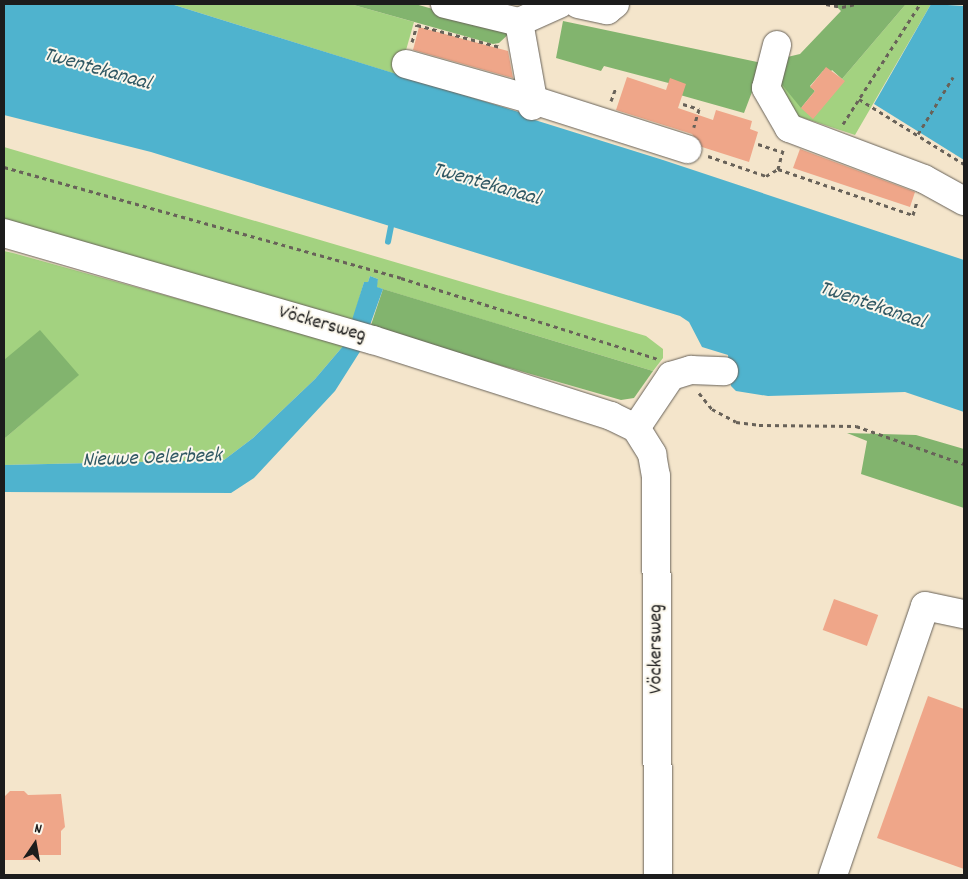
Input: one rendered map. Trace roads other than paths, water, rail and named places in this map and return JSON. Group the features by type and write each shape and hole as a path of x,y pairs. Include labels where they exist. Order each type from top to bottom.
{"street":[{"path":"445,4 519,22 559,4"},
{"path":"578,4 611,7"},
{"path":"519,22 532,103"},
{"path":"777,45 766,88 786,140 831,144 924,179 964,201"},
{"path":"406,64 695,152"},
{"name":"Vöckersweg","path":"4,233 373,340 611,416 636,428 652,454 656,476 658,875"},
{"path":"636,428 663,383 679,372 724,370"},
{"path":"833,875 925,606 964,614"}],"water":[{"name":"Twentekanaal","path":"4,4 171,4 522,113 522,116 663,160 964,260 964,412 905,392 768,396 736,391 731,386 728,355 702,347 689,322 680,316 151,152 4,115"},
{"path":"931,4 964,6 964,160 874,104"},
{"path":"370,276 378,279 377,287 383,289 361,350 335,391 254,478 231,493 4,492 4,465 224,460 253,438 315,379 344,345 364,282 368,282"}],"waterway":[{"name":"Nieuwe Oelerbeek","path":"388,242 391,227"}]}
